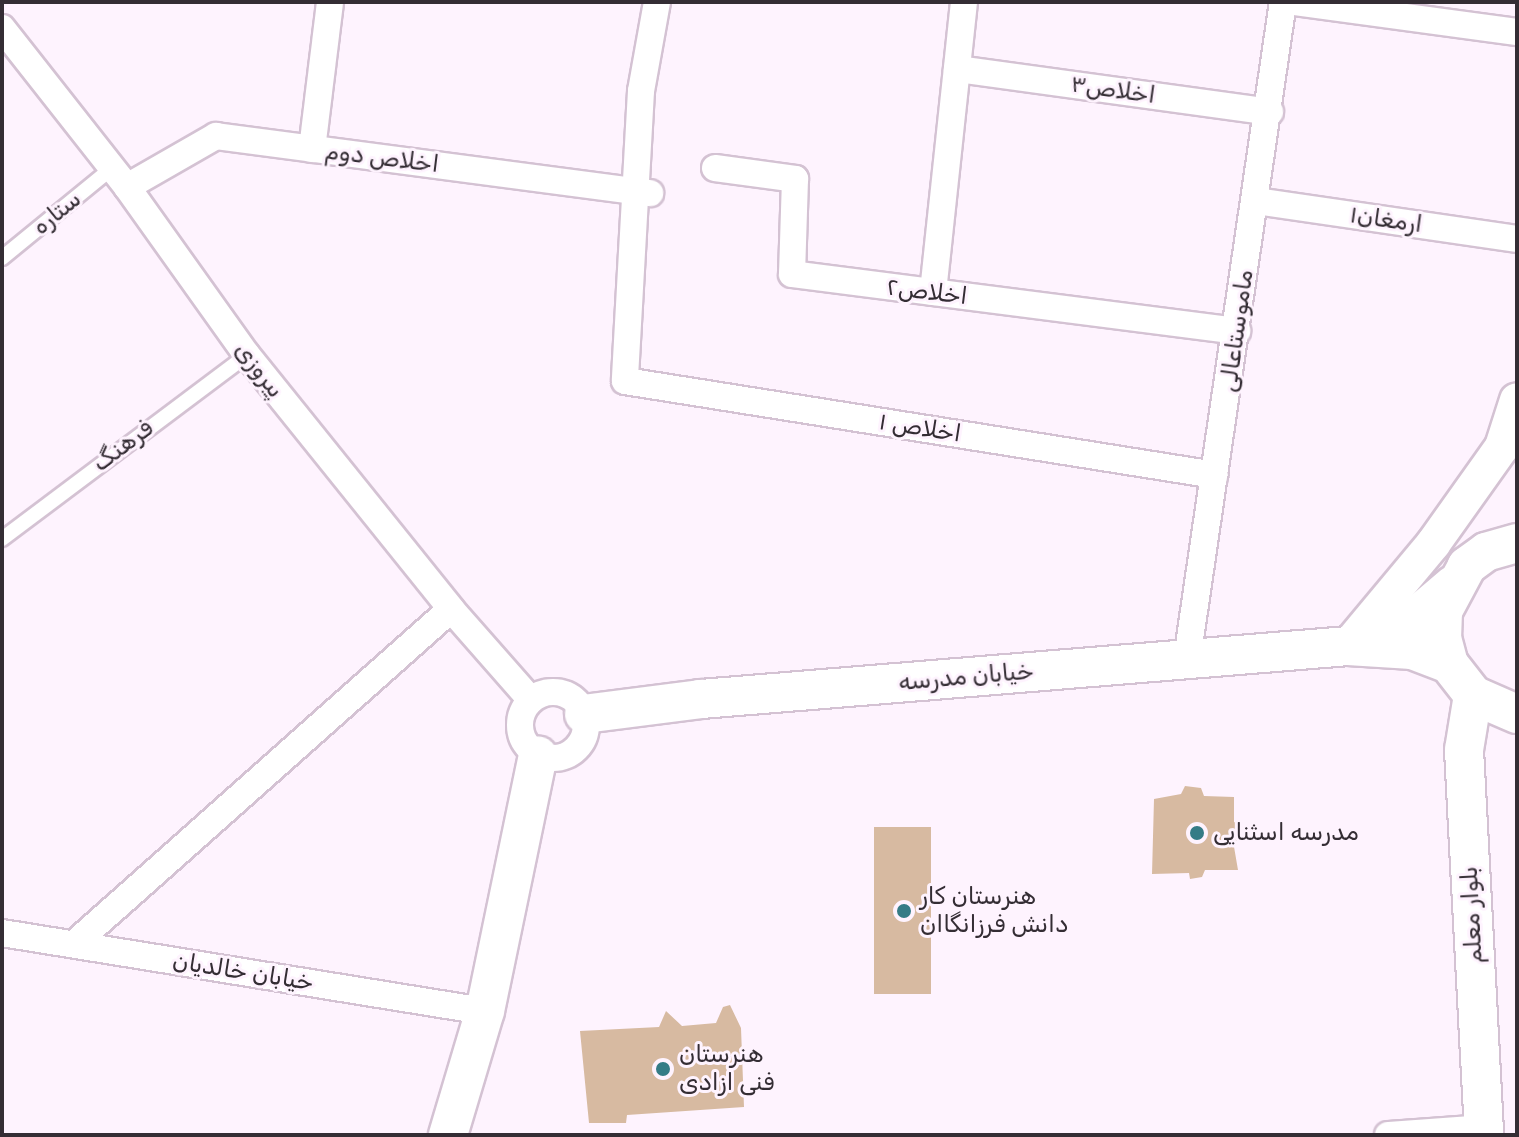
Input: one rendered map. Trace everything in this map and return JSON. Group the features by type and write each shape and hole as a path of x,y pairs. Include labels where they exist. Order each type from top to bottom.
{"main road":[{"path":"1348,646 1406,625 1453,585 1477,559 1514,538"},
{"path":"1453,585 1443,611 1442,638 1449,664 1473,695 1517,714"},
{"path":"1348,646 1412,650 1449,664"},
{"name":"خیابان مدرسه","path":"584,714 701,699 1348,646"},
{"name":"بلوار معلم","path":"1473,695 1464,750 1484,1132"},
{"path":"448,1135 485,1011 538,755"}],"street":[{"path":"312,149 330,2"},
{"path":"643,192 641,91 657,2"},
{"path":"933,292 964,2"},
{"name":"ماموستاعالی","path":"1187,659 1270,112 1283,2"},
{"path":"1295,2 1517,32"},
{"name":"پیروزی","path":"2,28 119,178 247,355 451,609 531,700"},
{"name":"اخلاص۳","path":"957,69 1270,112"},
{"name":"اخلاص دوم","path":"119,178 216,136 643,192"},
{"name":"اخلاص۲","path":"715,168 795,179 792,274 1237,331"},
{"name":"اخلاص ۱","path":"643,192 625,381 1215,475"},
{"name":"ارمغان۱","path":"1256,201 1517,239"},
{"path":"1348,646 1433,544 1502,447 1517,400"},
{"path":"74,944 451,609"},
{"path":"561,693 584,714 579,745 561,758 538,755 520,729 531,700 561,693"},
{"name":"خیابان خالدیان","path":"2,933 485,1011"},
{"path":"1388,1135 1484,1132"}],"lane":[{"name":"ستاره","path":"2,258 119,178"},
{"name":"فرهنگ","path":"2,539 247,355"}],"building":[{"name":"مدرسه اسثنایی","path":"1185,786 1201,788 1204,796 1234,797 1234,822 1241,825 1240,840 1233,841 1238,870 1205,870 1202,877 1190,879 1189,873 1152,874 1154,799 1181,794"},
{"name":"هنرستان کار دانش فرزانگاان","path":"874,827 931,827 931,994 874,994"},
{"name":"هنرستان فنی ازادی","path":"730,1005 741,1028 744,1107 627,1115 626,1123 589,1123 580,1031 659,1027 666,1011 682,1026 716,1023 723,1007"}],"place":[{"name":"مدرسه اسثنایی","path":"1197,833"},
{"name":"هنرستان کار دانش فرزانگاان","path":"904,911"},
{"name":"هنرستان فنی ازادی","path":"663,1069"}]}
